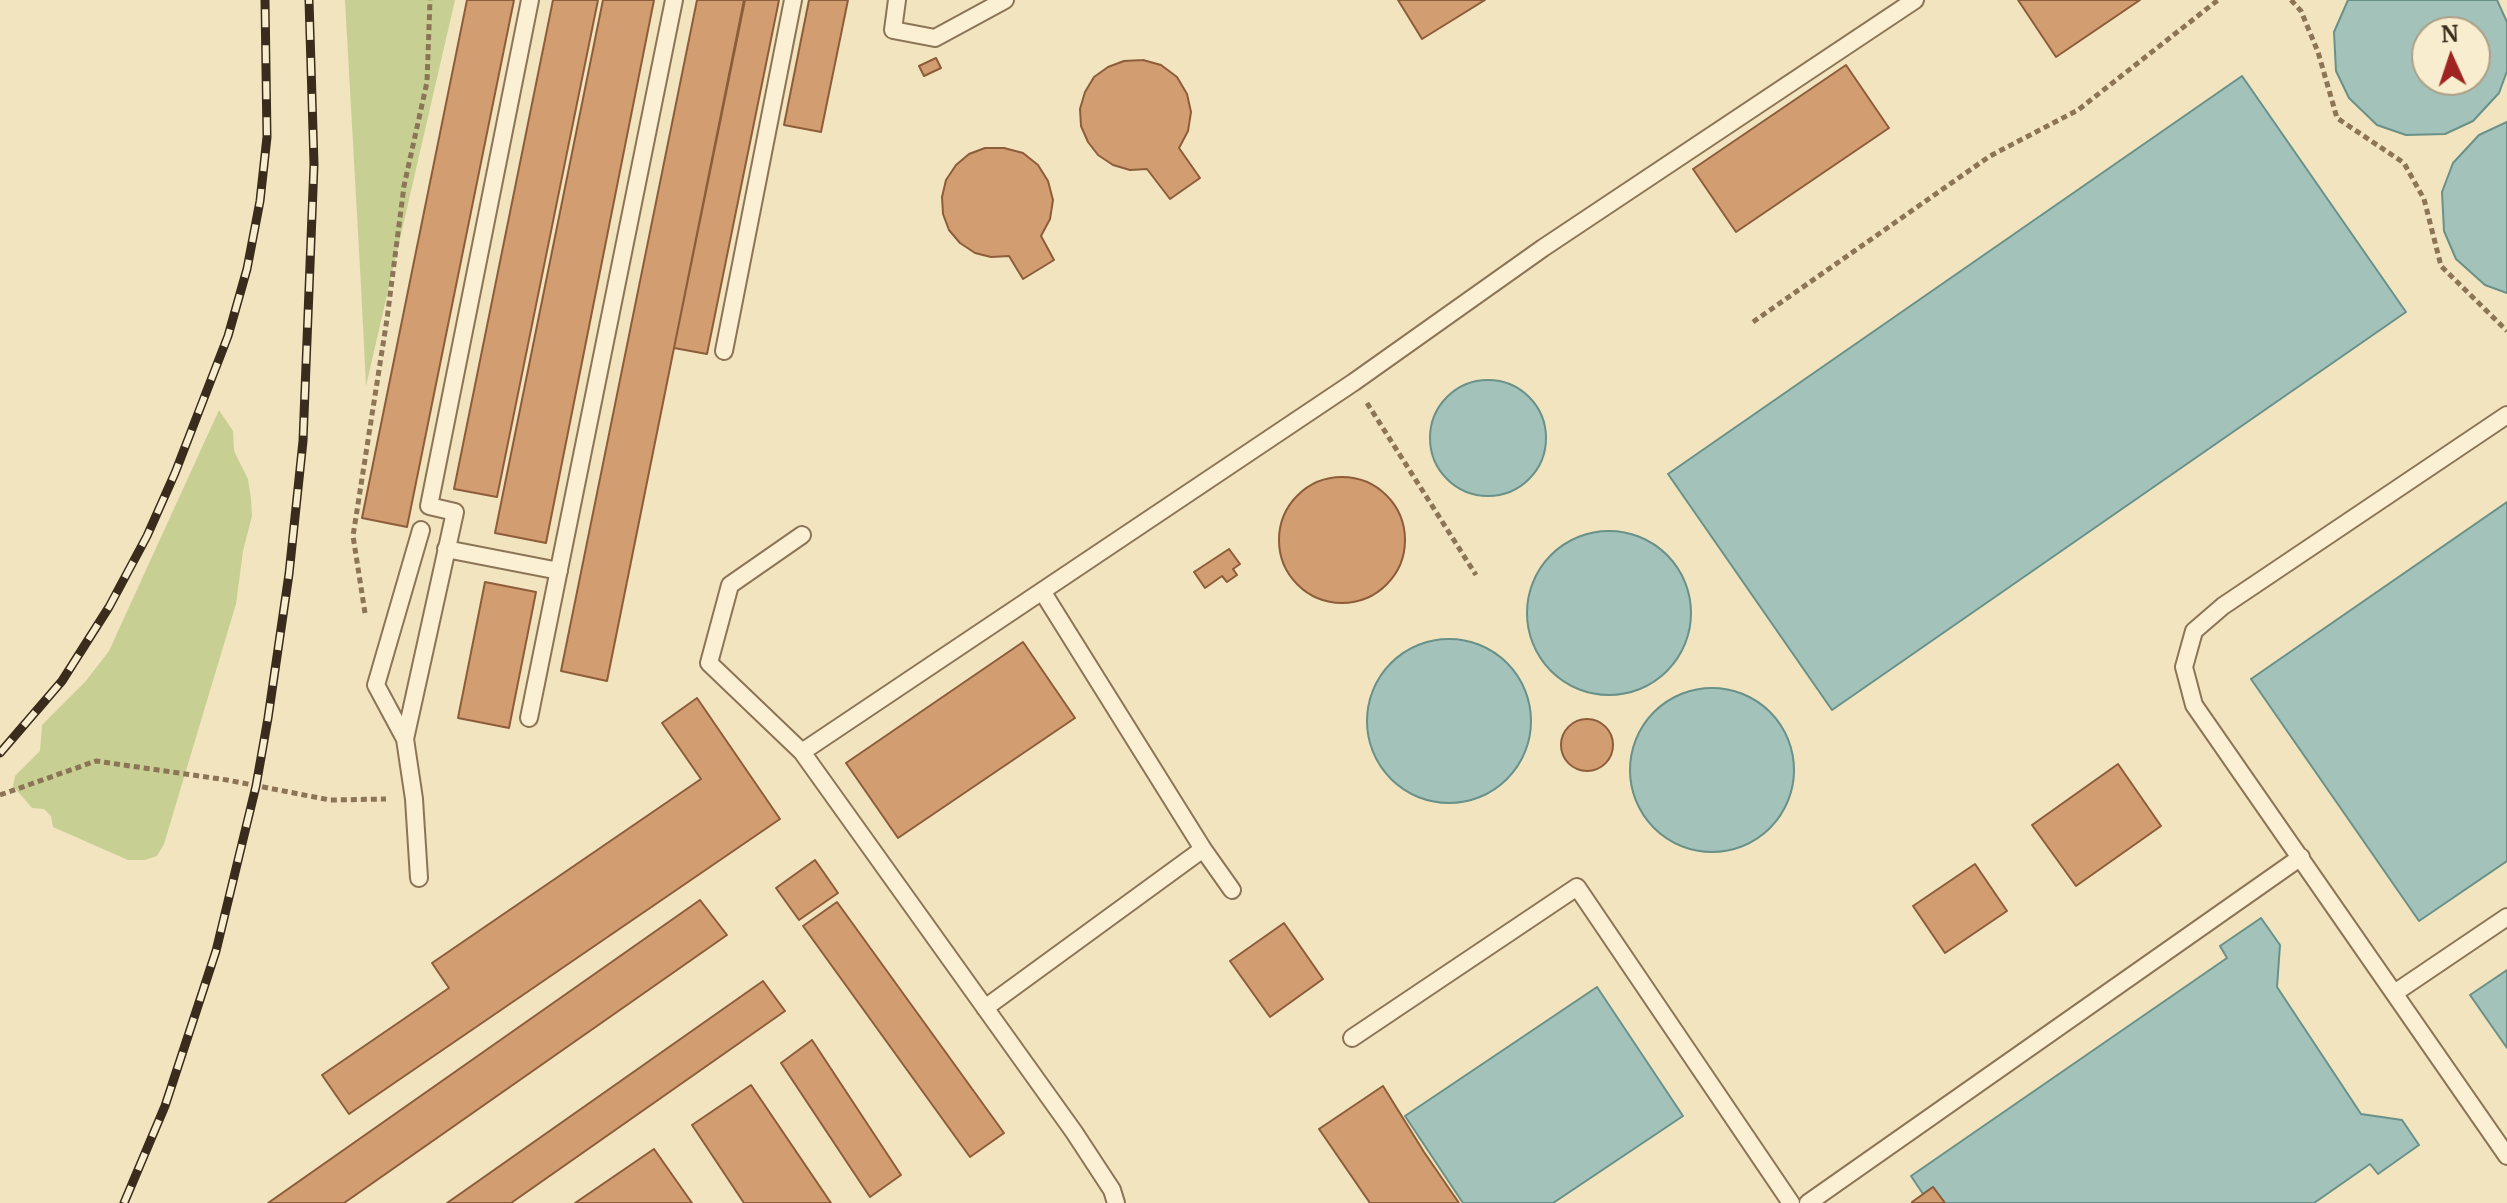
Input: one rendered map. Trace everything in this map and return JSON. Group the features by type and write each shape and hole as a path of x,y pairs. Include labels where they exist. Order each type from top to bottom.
{"lane":[{"path":"405,739 455,512 429,506 530,0"},
{"path":"529,718 674,0"},
{"path":"724,351 793,0"},
{"path":"897,0 893,30 935,38 1005,0"},
{"path":"802,752 1354,382 1556,239 1915,0"},
{"path":"2507,415 2223,606 2194,631 2184,667 2194,705 2507,1156"},
{"path":"419,878 414,799 405,739 376,685 421,530"},
{"path":"802,535 730,585 709,663 802,752 1074,1132 1112,1190 1116,1203"},
{"path":"446,549 559,571"},
{"path":"1042,591 1203,849 1232,890"},
{"path":"985,1008 1203,849"},
{"path":"1808,1203 2301,857"},
{"path":"1352,1038 1577,887 1791,1203"},
{"path":"2396,992 2507,917"}],"path":[{"path":"367,625 353,536 404,186 427,82 430,0"},
{"path":"1753,322 1990,156 2078,110 2218,0"},
{"path":"2291,0 2301,11 2318,52 2337,118 2404,163 2424,199 2441,266 2507,331"},
{"path":"1354,382 1476,575"},
{"path":"0,795 96,761 214,778 330,800 414,799"}],"green space":[{"path":"345,0 455,0 366,386 361,286"},
{"path":"219,410 233,431 234,451 248,479 251,499 252,516 243,551 236,604 164,844 157,856 128,860 53,827 51,816 44,809 32,808 13,786 15,776 40,751 42,725 85,682 109,651"}],"water":[{"path":"2348,0 2497,0 2507,22 2507,71 2499,93 2473,121 2445,134 2406,135 2377,125 2349,98 2336,71 2334,32"},
{"path":"2242,76 2406,312 1832,710 1668,474"},
{"path":"2507,122 2507,293 2485,285 2456,259 2444,231 2442,192 2453,163 2479,135"},
{"path":"1488,380 1510,384 1529,397 1542,416 1546,438 1542,460 1529,479 1510,492 1488,496 1466,492 1447,479 1434,460 1430,438 1434,416 1447,397 1466,384"},
{"path":"2507,502 2507,861 2419,921 2251,679"},
{"path":"1609,531 1640,538 1667,555 1684,582 1691,613 1684,644 1667,671 1640,688 1609,695 1578,688 1551,671 1534,644 1527,613 1534,582 1551,555 1578,538"},
{"path":"1449,639 1480,646 1507,663 1524,690 1531,721 1524,752 1507,779 1480,796 1449,803 1418,796 1391,779 1374,752 1367,721 1374,690 1391,663 1418,646"},
{"path":"1712,688 1743,695 1770,712 1787,739 1794,770 1787,801 1770,828 1743,845 1712,852 1681,845 1654,828 1637,801 1630,770 1637,739 1654,712 1681,695"},
{"path":"2261,918 2280,945 2277,987 2361,1114 2402,1120 2419,1145 2378,1174 2370,1164 2314,1203 1945,1203 1933,1187 1923,1194 1911,1176 2227,958 2220,946"},
{"path":"2507,970 2507,1048 2470,995"},
{"path":"1597,987 1683,1116 1553,1203 1463,1203 1405,1116"}],"building":[{"path":"467,0 514,0 407,527 362,518"},
{"path":"553,0 598,0 497,497 454,489"},
{"path":"603,0 654,0 546,543 495,533"},
{"path":"697,0 744,0 607,681 561,671"},
{"path":"745,0 779,0 707,354 674,348"},
{"path":"809,0 848,0 821,132 784,125"},
{"path":"1398,0 1485,0 1422,39"},
{"path":"2018,0 2140,0 2056,57"},
{"path":"936,58 941,68 924,76 919,66"},
{"path":"1143,60 1161,65 1177,77 1187,94 1191,112 1188,131 1179,148 1200,178 1170,199 1147,169 1130,170 1113,165 1098,155 1081,126 1080,109 1094,77 1124,61"},
{"path":"1846,65 1889,128 1736,232 1693,169"},
{"path":"985,148 1004,148 1023,153 1038,165 1048,181 1053,200 1050,219 1041,236 1054,260 1023,279 1009,256 991,257 975,253 960,243 949,230 943,214 942,197 946,180 956,165 969,154"},
{"path":"1342,477 1366,482 1386,496 1400,516 1405,540 1400,564 1386,584 1366,598 1342,603 1318,598 1298,584 1284,564 1279,540 1284,516 1298,496 1318,482"},
{"path":"1229,549 1240,564 1233,569 1237,575 1227,582 1222,576 1205,588 1194,572"},
{"path":"485,582 536,592 509,728 458,718"},
{"path":"1023,642 1075,718 898,838 846,763"},
{"path":"697,698 780,819 349,1114 322,1075 449,988 432,963 701,779 662,723"},
{"path":"1587,719 1605,727 1613,745 1605,763 1587,771 1569,763 1561,745 1569,727"},
{"path":"2118,764 2161,826 2076,886 2032,825"},
{"path":"815,860 838,893 799,920 776,888"},
{"path":"1975,864 2007,911 1945,953 1913,906"},
{"path":"700,900 727,935 344,1203 268,1203"},
{"path":"837,902 1004,1133 970,1157 803,926"},
{"path":"1284,923 1323,979 1270,1017 1230,961"},
{"path":"763,981 785,1011 511,1203 447,1203"},
{"path":"812,1040 901,1175 870,1197 781,1063"},
{"path":"751,1085 831,1203 744,1203 692,1125"},
{"path":"1383,1086 1459,1203 1370,1203 1319,1129"},
{"path":"654,1149 692,1203 575,1203"},
{"path":"1933,1187 1945,1203 1912,1203 1912,1202"}],"railway":[{"path":"0,753 62,681 109,607 147,536 175,473 228,336 247,269 260,201 267,137 265,0"},
{"path":"124,1203 165,1106 216,951 256,786 268,718 289,574 303,441 314,164 309,0"}]}
